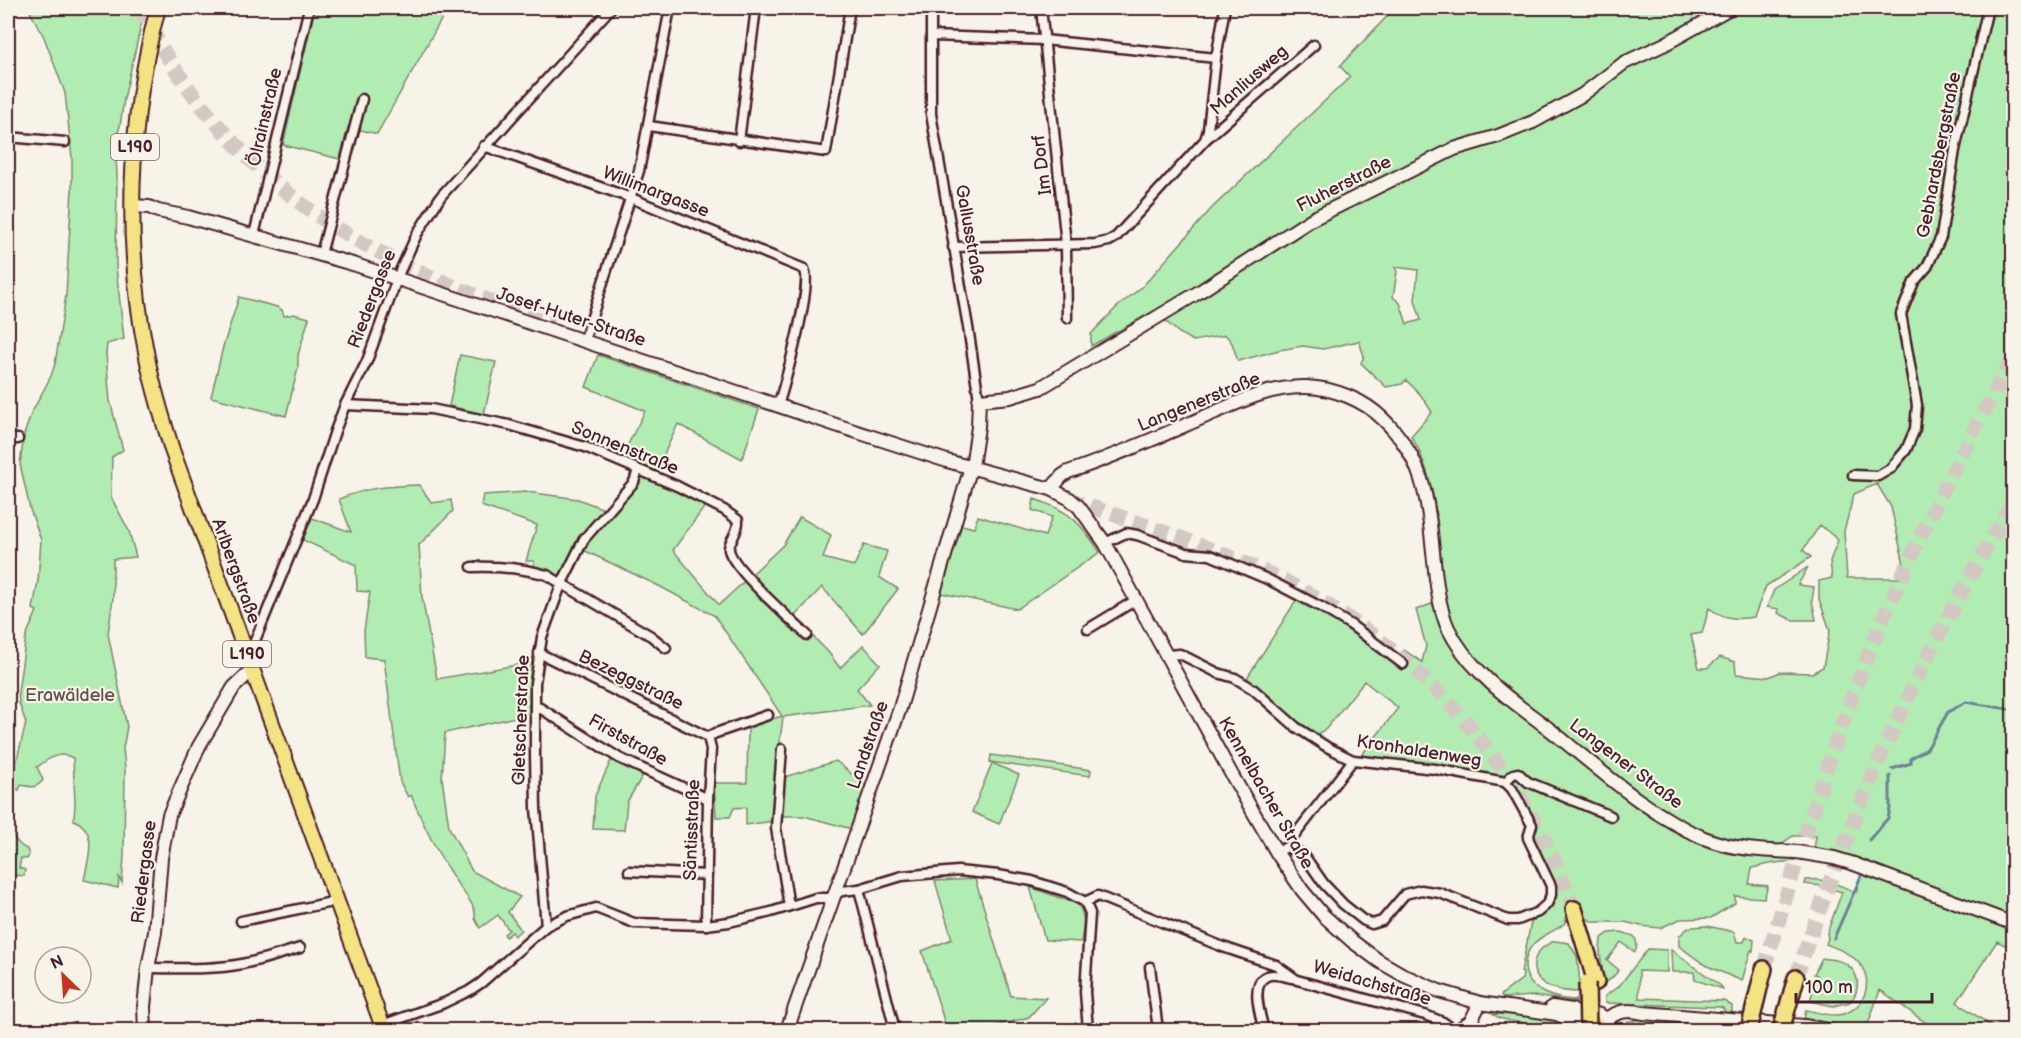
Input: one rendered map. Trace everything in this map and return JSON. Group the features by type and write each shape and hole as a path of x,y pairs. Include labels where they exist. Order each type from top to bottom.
{"highway":[{"path":"1574,909 1585,943 1598,1007 1607,1027"},
{"path":"1749,1030 1762,977"},
{"path":"1579,1026 1592,982"},
{"path":"1781,1030 1794,985"}],"main road":[{"name":"L190","path":"133,210 136,131 158,8"},
{"name":"Fluherstraße","path":"979,400 1010,397 1040,388 1199,292 1312,219 1454,149 1498,136 1533,122 1582,95 1624,63 1665,44 1730,8"},
{"name":"Josef-Huter-Straße","path":"133,210 148,214 158,211 188,216 321,254 778,406 970,467"},
{"name":"Arlbergstraße","path":"133,210 136,286 143,337 153,384 172,450 383,1029"},
{"name":"Langenerstraße","path":"1057,492 1062,476 1074,470 1114,456 1255,396 1290,388 1308,387 1332,391 1353,399 1379,414 1399,434"},
{"name":"Gallusstraße","path":"970,467 976,447 979,400"},
{"name":"Langener Straße","path":"1399,434 1417,464 1426,494 1438,592 1443,613 1456,642 1466,658 1482,674 1611,778 1674,823 1705,838 1733,846 1834,858 2013,924"},
{"path":"970,467 1057,492"},
{"name":"Landstraße","path":"787,1030 909,682 970,467"},
{"name":"Kennelbacher Straße","path":"1057,492 1074,502 1085,513 1105,543 1277,853 1302,890 1323,915 1366,952 1405,976 1439,991 1480,1004 1563,1016 1579,1026 1593,1013 1603,1016 1607,1027"},
{"name":"Riedergasse","path":"144,1030 144,1007 155,932 160,858 168,815 199,746 234,687 252,670"},
{"path":"1458,1030 1471,1021 1480,1004"},
{"path":"1607,1027 1624,1018 1643,1013 1828,1030"}],"street":[{"name":"Ölrainstraße","path":"254,235 309,8"},
{"name":"Riedergasse","path":"245,651 254,643 313,499 345,405 367,362 417,234 441,196 611,8"},
{"path":"584,341 631,198 649,126 670,8"},
{"path":"739,141 756,8"},
{"path":"649,126 826,152 850,8"},
{"name":"Gallusstraße","path":"932,8 931,114 979,400"},
{"name":"Im Dorf","path":"1041,8 1061,177 1066,244 1067,318"},
{"path":"1205,140 1225,8"},
{"name":"Gebhardsbergstraße","path":"1853,475 1878,476 1890,469 1906,450 1914,429 1917,405 1901,314 1914,282 1927,267 1941,237 1955,150 1988,8"},
{"path":"931,36 1044,40 1216,58"},
{"name":"Manliusweg","path":"1066,244 1095,244 1116,237 1205,140 1314,45"},
{"path":"321,254 362,99"},
{"path":"8,136 65,142"},
{"name":"Willimargasse","path":"484,146 631,198 804,269 807,279 787,377 778,406"},
{"path":"953,247 1066,244"},
{"name":"Sonnenstraße","path":"345,405 431,409 509,424 585,447 677,486 724,510 738,520 739,529 730,543 731,555 744,572 807,635"},
{"path":"8,439 18,440"},
{"name":"Gletscherstraße","path":"546,926 536,808 535,706 539,653 547,619 584,539 634,482 638,470"},
{"path":"1105,543 1126,533 1186,553 1210,555 1267,579 1351,625 1403,664"},
{"path":"472,567 496,566 530,570 547,576 651,636 666,648"},
{"path":"1088,628 1136,600"},
{"name":"Bezeggstraße","path":"539,653 708,737"},
{"name":"Kronhaldenweg","path":"1167,655 1180,654 1218,673 1235,678 1253,689 1302,731 1353,760 1434,769 1505,782 1513,774 1518,773 1528,782 1611,816"},
{"name":"Firststraße","path":"535,706 619,758 708,800"},
{"path":"708,737 768,715"},
{"name":"Säntisstraße","path":"706,925 711,749 708,737"},
{"path":"782,749 776,828 789,906"},
{"path":"1294,835 1353,760"},
{"path":"1277,853 1286,847 1303,854 1324,884 1343,904 1363,920 1372,924 1382,921 1405,894 1421,890 1440,893 1508,920 1528,917 1547,904 1551,895 1551,886 1528,838 1532,825 1512,789 1505,782"},
{"path":"629,871 707,875"},
{"path":"383,1029 469,991 546,926 567,915 596,908 634,923 706,925 771,912 816,898 828,898 842,891 860,889 902,876 958,871 1032,881 1066,892 1085,902 1090,913 1085,992 1088,1030"},
{"path":"860,889 894,1030"},
{"name":"Weidachstraße","path":"1085,902 1098,896 1281,969 1291,978 1425,1015 1443,1022 1454,1030"},
{"path":"241,921 337,901"},
{"path":"148,968 202,968 240,964 270,958 300,948"},
{"path":"1150,968 1158,1030"},
{"path":"1264,1030 1256,999 1261,981 1265,976 1270,975 1291,978"}],"green space":[{"name":"Erawäldele","path":"28,8 145,8 115,141 116,267 124,339 107,344 106,354 110,401 123,450 112,457 111,497 129,531 136,557 113,559 113,598 108,634 127,727 123,748 125,769 124,857 122,883 119,877 118,888 84,880 90,846 87,831 74,820 73,758 59,755 37,767 43,780 36,786 21,785 19,790 10,787 26,723 18,692 26,636 37,611 33,609 41,540 30,509 20,464 24,435 31,414 55,364 66,295 72,189 72,158 65,93 44,37"},
{"path":"315,8 431,8 446,11 377,134 348,127 340,159 283,145"},
{"path":"1395,8 2013,8 2013,949 1997,941 1957,1002 1997,1030 1936,1030 1880,990 1866,1030 1845,1030 1804,1020 1806,1010 1830,1015 1847,1013 1860,1002 1866,986 1866,978 1858,962 1848,954 1826,944 1827,933 1842,892 1805,884 1806,880 1813,879 1856,892 1865,862 1814,849 1816,836 1793,836 1784,842 1795,861 1752,868 1749,884 1768,886 1764,898 1735,896 1735,903 1711,918 1680,919 1660,928 1625,922 1594,922 1569,910 1566,912 1565,923 1534,943 1527,955 1526,974 1530,982 1544,993 1563,999 1582,1000 1582,1003 1534,996 1503,998 1501,995 1522,979 1523,973 1521,972 1531,922 1549,910 1554,895 1553,881 1534,839 1536,825 1513,783 1505,775 1493,776 1361,756 1398,708 1364,681 1326,729 1314,736 1262,694 1247,678 1297,599 1340,624 1393,662 1404,650 1422,662 1426,646 1416,610 1444,599 1433,494 1421,454 1411,436 1432,412 1420,394 1406,380 1402,384 1386,387 1361,363 1364,356 1359,341 1323,349 1303,346 1238,361 1232,343 1226,335 1193,341 1179,333 1154,311 1091,346 1091,334 1116,308 1143,286 1212,208 1350,77 1340,66","holes":["1395,267 1418,270 1415,300 1421,320 1407,324 1400,303 1393,297 1397,272","1877,484 1891,507 1906,573 1904,578 1847,578 1844,531 1854,494","1820,525 1838,540 1830,561 1832,578 1819,581 1819,599 1830,630 1823,667 1812,673 1780,672 1769,677 1736,674 1735,662 1720,657 1707,668 1699,668 1691,635 1702,633 1709,608 1731,618 1754,617 1766,586 1811,557 1803,550"]},
{"path":"239,297 277,307 282,310 284,316 294,314 309,318 298,355 298,368 286,416 211,397 223,347"},
{"path":"460,355 496,362 484,414 449,406"},
{"path":"598,355 759,409 742,459 678,424 653,478 706,505 673,550 719,605 783,545 800,517 831,535 823,558 854,566 864,545 887,551 879,577 898,589 863,634 822,587 794,617 829,653 840,668 863,645 880,664 857,689 870,705 783,717 775,780 836,761 866,786 852,829 804,816 773,816 773,821 746,825 746,807 734,808 730,817 716,817 714,783 747,783 748,727 782,716 715,616 577,547 559,575 534,567 534,561 526,561 537,525 481,506 483,495 527,492 578,499 604,509 629,481 631,471 618,464 645,411 586,387"},
{"path":"419,485 432,503 451,500 453,511 419,545 422,597 437,679 534,662 529,714 445,733 442,778 449,827 472,871 520,897 508,912 521,930 514,936 512,932 506,937 504,934 509,930 498,915 480,928 475,919 472,904 440,856 411,795 408,797 400,782 384,659 365,657 364,631 370,592 357,591 356,565 303,540 312,518 351,532 339,499 378,488"},
{"path":"1034,499 1073,518 1100,552 1017,609 941,593 962,525 974,528 978,516 1045,536 1052,517 1032,510"},
{"path":"1808,567 1798,585 1814,587 1812,601 1816,620 1792,620 1778,613 1779,609 1767,607 1774,590"},
{"path":"991,755 1091,770 1090,776 990,762"},
{"path":"612,758 643,775 627,802 624,830 593,829 595,796"},
{"path":"992,763 1019,775 999,824 972,812"},
{"path":"8,826 18,843 27,849 29,855 27,859 21,858 19,868 25,870 24,876 16,875 8,893"},
{"path":"975,879 1011,996 1046,998 1029,1017 982,1030 947,1030 922,951 952,939 935,881"},
{"path":"1030,887 1077,904 1083,917 1081,942 1045,940"},
{"path":"1707,926 1734,932 1737,942 1744,942 1746,937 1754,940 1753,951 1751,950 1742,981 1705,965 1679,946 1679,936 1687,929"},
{"path":"1621,932 1634,936 1637,944 1636,950 1635,952 1621,942 1607,960 1619,970 1604,983 1600,952 1601,939 1609,933"},
{"path":"1555,941 1569,943 1577,956 1581,992 1552,988 1536,975 1534,962 1537,955 1547,944"},
{"path":"1648,949 1667,950 1667,972 1639,971 1639,998 1724,1001 1732,1006 1732,1013 1725,1012 1723,1008 1718,1007 1605,1003 1605,996 1619,986"},
{"path":"1671,950 1723,989 1695,980 1694,972 1672,972"},
{"path":"1822,958 1843,962 1854,972 1857,987 1850,1002 1833,1006 1810,1001 1817,975 1814,974"},
{"path":"1493,1014 1549,1016 1568,1025 1517,1022"},
{"path":"1640,1019 1716,1024 1719,1030 1620,1027"}],"waterway":[{"path":"1892,769 1911,763 1911,758 1927,749 1948,712 1966,702 2014,710"},
{"path":"1869,840 1888,818 1890,776"},
{"path":"1834,938 1861,876"}],"tunnel":[{"path":"140,8 159,43 205,109 231,140 290,195 357,240 405,265 553,325"},
{"path":"1764,969 1824,777 1881,623 1935,507 2014,356"},
{"path":"1068,499 1191,542 1263,571 1317,599 1367,631 1413,667 1454,708 1491,753 1523,801 1551,853 1574,909"},
{"path":"1796,978 1841,854 1891,734 1949,616 2014,501"}]}
